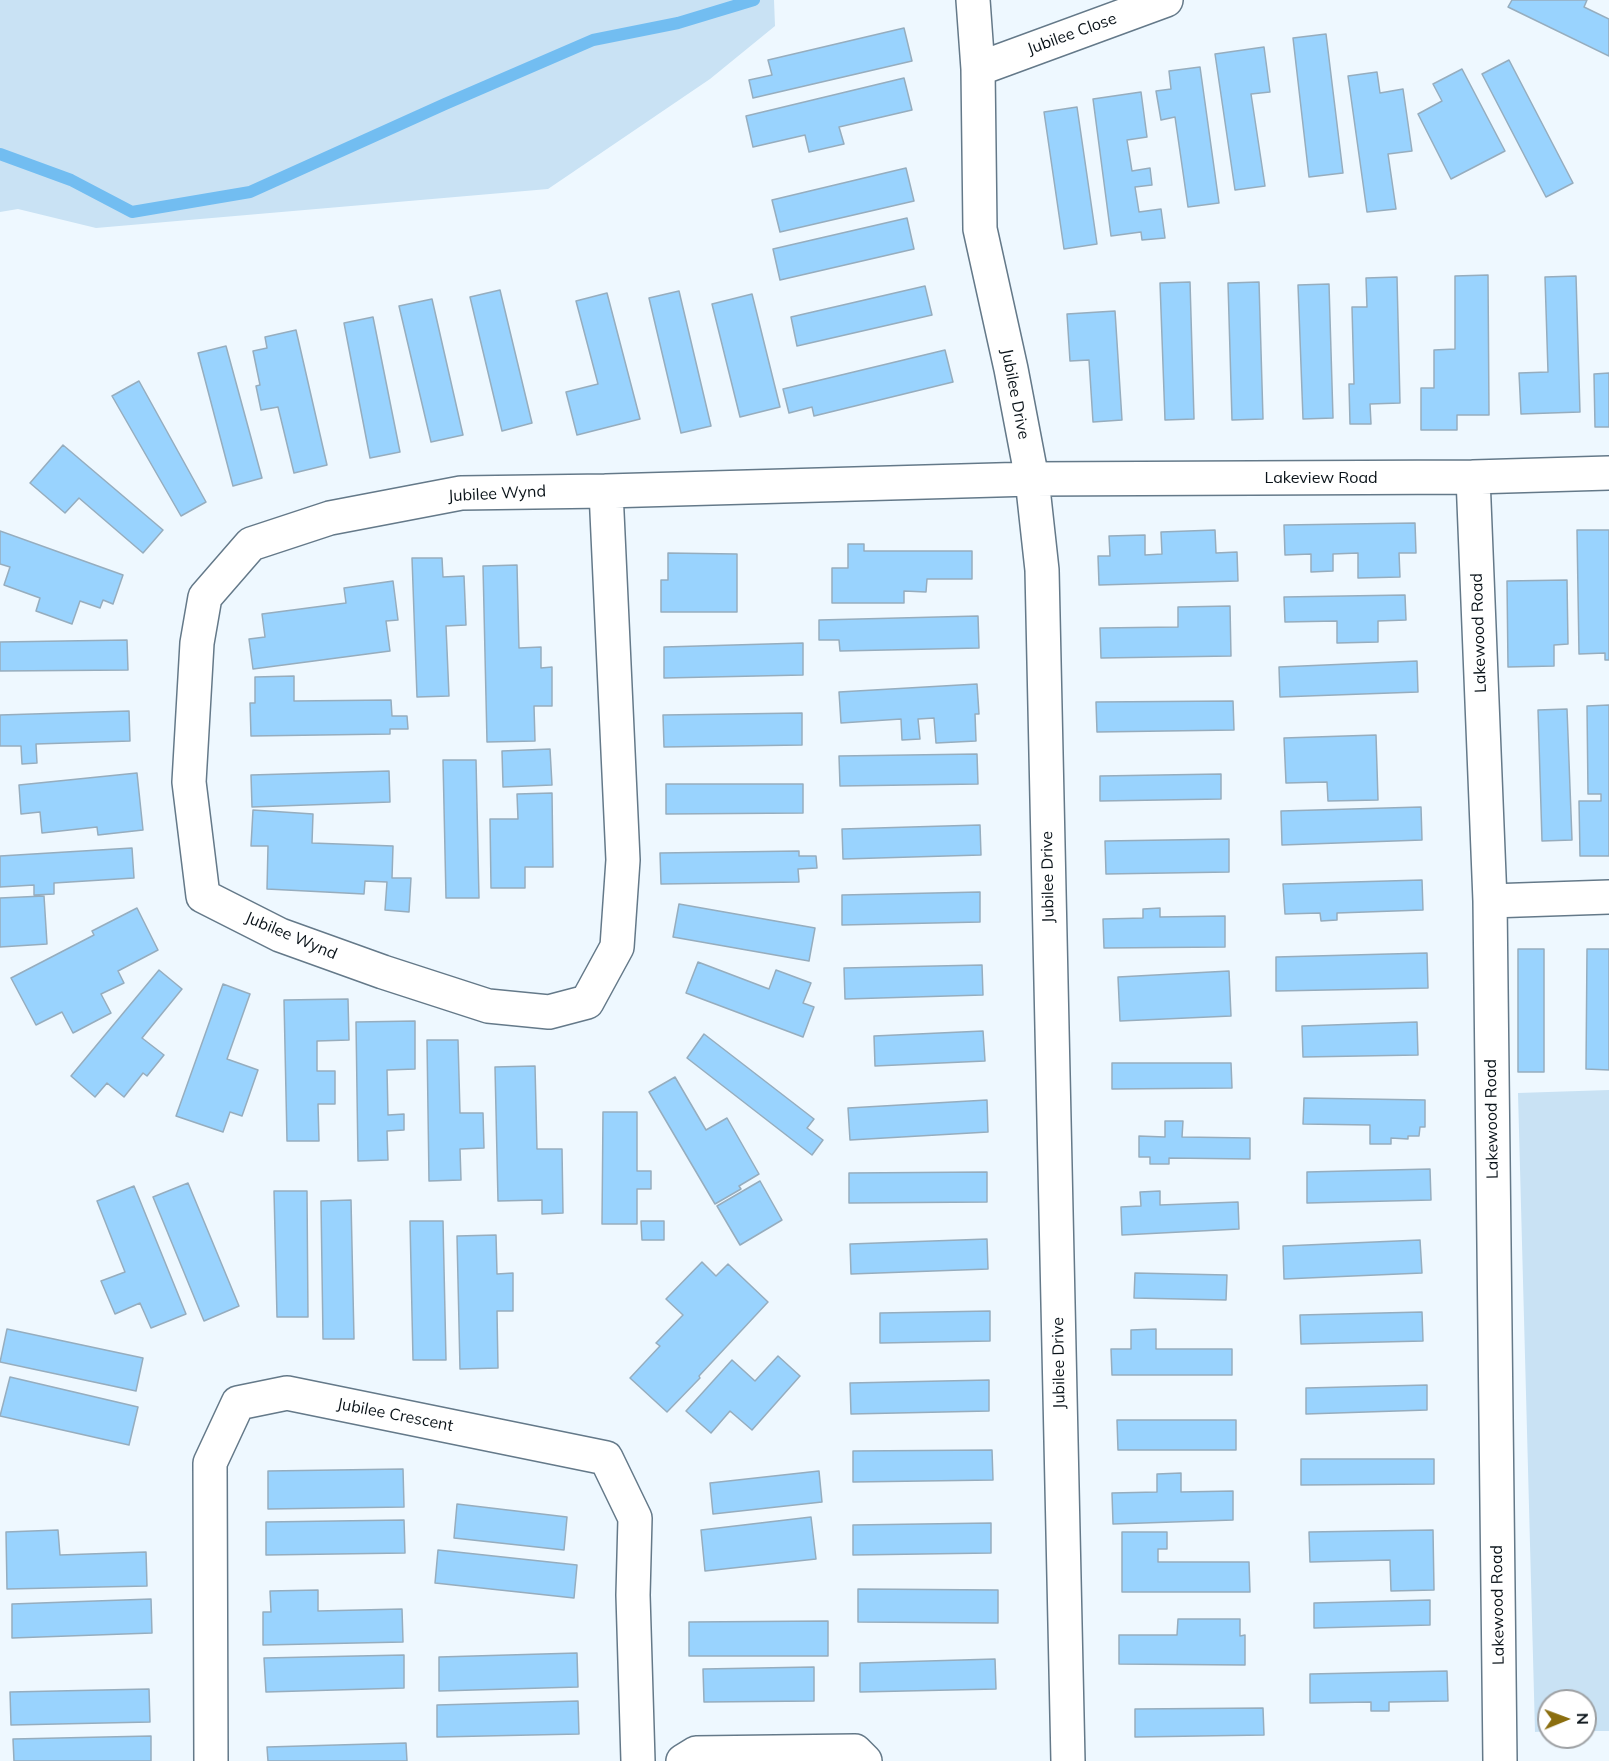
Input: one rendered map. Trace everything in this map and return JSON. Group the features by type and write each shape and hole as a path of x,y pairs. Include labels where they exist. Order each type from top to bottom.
{"street":[{"name":"Jubilee Drive","path":"972,0 978,69 980,229 1011,369 1032,479 1042,570 1068,1761"},
{"name":"Jubilee Close","path":"978,69 1166,0"},
{"name":"Lakeview Road","path":"1032,479 1473,477 1609,473"},
{"name":"Lakewood Road","path":"1473,477 1490,901 1500,1761"},
{"name":"Jubilee Wynd","path":"606,491 622,860 617,947 587,1002 549,1012 489,1006 383,972 280,935 203,896 189,782 197,643 205,597 251,544 330,518 461,493 1032,479"},
{"path":"1490,901 1609,897"},
{"name":"Jubilee Crescent","path":"211,1761 210,1463 238,1403 287,1394 606,1458 635,1518 633,1595 638,1761"},
{"path":"683,1761 696,1753 855,1751 865,1761"}],"shaded area":[{"path":"0,0 774,0 775,26 710,79 548,189 96,228 18,209 0,212"},
{"path":"1609,1090 1609,1731 1597,1731 1597,1689 1537,1689 1537,1732 1535,1732 1518,1093"}],"building":[{"path":"1512,0 1587,0 1584,7 1609,19 1609,56 1508,7"},
{"path":"904,28 912,61 753,98 749,80 772,75 768,60"},
{"path":"1326,34 1343,173 1309,177 1293,38"},
{"path":"1264,47 1270,92 1251,94 1265,186 1235,190 1215,54"},
{"path":"1509,60 1573,183 1546,197 1482,74"},
{"path":"1200,67 1219,203 1188,207 1175,117 1161,120 1156,91 1171,89 1169,71"},
{"path":"1462,69 1505,151 1451,179 1418,114 1442,101 1433,84"},
{"path":"1377,72 1380,93 1403,89 1412,151 1388,154 1396,209 1367,212 1348,76"},
{"path":"904,78 912,110 839,127 844,144 809,152 805,135 753,147 746,116"},
{"path":"1141,92 1147,137 1127,140 1132,171 1150,168 1152,185 1135,187 1139,212 1161,209 1165,238 1142,240 1141,232 1111,236 1093,99"},
{"path":"1077,107 1097,244 1064,249 1044,112"},
{"path":"906,168 914,201 780,232 772,200"},
{"path":"907,218 914,249 780,280 773,249"},
{"path":"1488,275 1489,415 1457,415 1457,430 1421,430 1421,388 1434,388 1434,350 1455,349 1455,276"},
{"path":"1576,276 1580,412 1521,414 1519,373 1548,372 1545,277"},
{"path":"1397,277 1400,403 1370,404 1371,424 1350,424 1349,384 1354,384 1352,307 1367,307 1366,278"},
{"path":"1190,282 1194,419 1165,420 1160,283"},
{"path":"1259,282 1263,419 1232,420 1228,283"},
{"path":"1329,284 1333,418 1303,419 1298,285"},
{"path":"925,286 932,315 797,346 791,317"},
{"path":"500,290 532,423 502,431 470,297"},
{"path":"679,291 711,426 681,433 649,298"},
{"path":"607,293 640,419 577,435 566,392 598,384 576,301"},
{"path":"752,294 780,407 740,417 712,304"},
{"path":"432,299 463,435 431,442 399,306"},
{"path":"1115,311 1122,420 1093,422 1089,360 1070,361 1067,314"},
{"path":"373,317 400,452 370,458 344,323"},
{"path":"296,330 327,465 294,473 278,407 261,410 256,386 260,385 253,351 267,348 265,337"},
{"path":"226,346 262,478 233,486 198,353"},
{"path":"945,350 953,382 814,416 812,407 789,413 783,389"},
{"path":"1609,373 1609,427 1595,427 1594,374"},
{"path":"139,381 206,502 181,516 112,396"},
{"path":"63,445 163,530 143,553 79,498 65,513 30,483"},
{"path":"1415,523 1416,553 1399,553 1400,577 1358,578 1358,553 1333,554 1333,571 1311,572 1311,554 1285,555 1284,525"},
{"path":"1215,530 1216,553 1237,552 1238,581 1099,585 1098,556 1110,556 1109,536 1145,535 1145,555 1162,554 1161,532"},
{"path":"1577,530 1609,530 1609,660 1605,660 1605,653 1579,654"},
{"path":"0,531 123,575 113,604 103,600 100,608 80,601 72,624 36,611 40,598 4,585 10,567 0,564"},
{"path":"848,544 864,544 864,551 972,551 972,579 927,579 926,592 904,591 904,603 832,603 832,568 848,568"},
{"path":"668,553 737,554 737,612 661,612 661,580 668,580"},
{"path":"412,558 442,558 443,577 464,576 466,625 446,626 449,696 417,697"},
{"path":"517,565 519,648 541,647 541,668 552,667 552,706 534,706 535,741 487,742 483,566"},
{"path":"1567,580 1568,644 1554,645 1554,666 1508,667 1507,581"},
{"path":"393,581 398,620 386,621 390,651 253,669 249,639 265,637 262,614 346,603 344,588"},
{"path":"1405,595 1406,620 1378,621 1378,642 1337,643 1337,621 1285,622 1284,597"},
{"path":"1230,606 1231,656 1101,658 1100,628 1178,627 1178,607"},
{"path":"978,616 979,648 840,651 839,640 819,640 819,620"},
{"path":"127,640 128,670 0,671 0,642"},
{"path":"803,643 803,675 664,678 664,647"},
{"path":"1417,661 1418,692 1280,697 1279,667"},
{"path":"294,676 294,701 391,700 392,716 407,716 408,729 390,729 390,734 251,736 250,703 255,703 255,677"},
{"path":"977,684 979,714 975,714 976,741 936,743 934,718 918,719 920,739 902,740 901,719 841,723 839,692"},
{"path":"1233,701 1234,730 1097,732 1096,702"},
{"path":"1609,705 1609,856 1580,856 1579,801 1601,801 1601,794 1588,794 1587,706"},
{"path":"1567,709 1572,840 1542,841 1538,710"},
{"path":"129,711 130,741 36,744 37,763 22,764 21,746 0,746 0,715"},
{"path":"802,713 802,745 664,747 663,715"},
{"path":"1376,735 1378,800 1328,801 1327,782 1286,783 1284,738"},
{"path":"550,749 552,785 503,787 502,751"},
{"path":"977,754 978,784 840,786 839,756"},
{"path":"443,760 476,760 479,898 446,898"},
{"path":"389,771 390,802 252,807 251,775"},
{"path":"137,773 143,830 98,835 97,827 42,833 40,812 21,814 19,785"},
{"path":"1221,774 1221,799 1100,801 1100,776"},
{"path":"666,784 803,784 803,813 666,814"},
{"path":"552,793 553,867 525,867 525,888 491,888 490,819 518,819 517,794"},
{"path":"1421,807 1422,840 1282,845 1281,811"},
{"path":"253,810 313,814 312,843 393,846 392,878 411,878 409,912 385,910 387,882 365,881 364,894 267,889 268,846 251,846"},
{"path":"980,825 981,855 843,859 842,829"},
{"path":"1229,839 1229,872 1106,874 1105,841"},
{"path":"132,848 134,878 54,883 54,894 34,895 34,885 0,887 0,856"},
{"path":"799,851 799,856 816,856 817,868 798,869 799,882 661,884 660,853"},
{"path":"1422,880 1423,910 1337,913 1337,920 1321,921 1320,913 1285,914 1283,884"},
{"path":"980,892 980,922 842,925 842,895"},
{"path":"44,896 47,944 0,947 0,898"},
{"path":"679,904 815,928 809,961 673,937"},
{"path":"137,908 158,950 118,971 124,983 101,994 111,1013 73,1033 62,1012 36,1025 11,978 94,935 92,931"},
{"path":"1160,908 1160,917 1225,916 1225,947 1104,948 1103,919 1143,918 1143,909"},
{"path":"1518,949 1544,949 1544,1072 1518,1072"},
{"path":"1587,949 1609,949 1609,1070 1586,1069"},
{"path":"1427,953 1428,988 1276,991 1276,957"},
{"path":"698,962 769,989 776,970 811,983 803,1003 814,1007 803,1037 686,993"},
{"path":"982,965 983,995 845,999 844,968"},
{"path":"159,970 182,989 142,1038 164,1055 147,1076 143,1073 124,1097 107,1083 95,1097 71,1076"},
{"path":"1229,971 1231,1016 1120,1021 1118,977"},
{"path":"223,984 250,994 227,1059 258,1070 242,1116 230,1112 223,1132 176,1116"},
{"path":"348,999 349,1040 317,1041 317,1071 335,1071 335,1104 318,1104 319,1141 287,1141 284,1000"},
{"path":"415,1021 415,1069 387,1070 388,1115 404,1114 404,1130 387,1131 388,1160 358,1161 356,1022"},
{"path":"1417,1022 1418,1055 1303,1057 1302,1026"},
{"path":"983,1031 985,1061 875,1066 874,1036"},
{"path":"704,1034 814,1119 807,1128 823,1140 812,1155 687,1058"},
{"path":"427,1040 458,1040 460,1113 483,1113 484,1148 460,1149 461,1180 429,1181"},
{"path":"1112,1063 1231,1063 1232,1088 1112,1089"},
{"path":"535,1066 537,1149 562,1149 563,1213 542,1214 542,1200 498,1201 495,1067"},
{"path":"675,1077 706,1130 727,1118 759,1174 739,1186 741,1189 715,1204 649,1092"},
{"path":"1304,1098 1425,1100 1425,1127 1420,1127 1419,1136 1408,1136 1408,1139 1391,1138 1391,1144 1370,1144 1370,1125 1303,1124"},
{"path":"987,1100 988,1132 850,1140 848,1108"},
{"path":"603,1112 637,1112 637,1171 651,1171 651,1189 637,1189 637,1224 602,1224"},
{"path":"1165,1121 1183,1121 1182,1137 1250,1138 1250,1159 1169,1158 1169,1164 1150,1164 1150,1157 1139,1157 1139,1136 1165,1137"},
{"path":"1430,1169 1431,1200 1307,1203 1307,1172"},
{"path":"987,1172 987,1202 849,1203 849,1173"},
{"path":"760,1181 782,1220 740,1245 717,1206"},
{"path":"188,1183 239,1306 204,1321 153,1197"},
{"path":"134,1186 186,1314 151,1328 140,1303 115,1314 101,1281 125,1272 97,1201"},
{"path":"274,1191 307,1191 308,1317 277,1317"},
{"path":"1160,1191 1160,1205 1238,1202 1239,1229 1122,1235 1121,1207 1141,1206 1140,1192"},
{"path":"351,1200 354,1339 323,1339 321,1201"},
{"path":"410,1221 443,1221 446,1360 413,1360"},
{"path":"641,1221 664,1221 664,1240 642,1240"},
{"path":"496,1235 497,1274 513,1273 513,1311 497,1311 498,1368 460,1369 457,1236"},
{"path":"987,1239 988,1269 851,1274 850,1244"},
{"path":"1420,1240 1422,1273 1284,1279 1283,1246"},
{"path":"702,1262 716,1276 728,1264 768,1302 667,1412 630,1378 660,1346 656,1343 683,1315 666,1299"},
{"path":"1135,1273 1227,1275 1226,1300 1134,1298"},
{"path":"990,1311 990,1341 880,1343 880,1313"},
{"path":"1422,1312 1423,1341 1301,1344 1300,1315"},
{"path":"7,1329 143,1358 136,1391 0,1362"},
{"path":"1156,1329 1156,1349 1232,1349 1232,1375 1112,1375 1111,1349 1131,1349 1131,1330"},
{"path":"778,1356 800,1376 752,1430 730,1411 711,1433 686,1411 732,1360 755,1381"},
{"path":"10,1377 138,1407 129,1445 0,1416"},
{"path":"989,1380 989,1411 851,1414 850,1383"},
{"path":"1427,1385 1427,1410 1306,1414 1306,1388"},
{"path":"1117,1420 1236,1420 1236,1450 1118,1450"},
{"path":"992,1450 993,1480 853,1482 853,1451"},
{"path":"1301,1459 1434,1459 1434,1484 1301,1485"},
{"path":"403,1469 404,1507 268,1509 268,1471"},
{"path":"819,1471 822,1502 713,1514 710,1483"},
{"path":"1181,1473 1181,1492 1233,1491 1233,1520 1113,1524 1112,1493 1157,1492 1157,1474"},
{"path":"457,1504 567,1517 564,1550 454,1538"},
{"path":"811,1517 816,1559 705,1571 701,1530"},
{"path":"404,1520 405,1553 266,1555 266,1522"},
{"path":"991,1523 991,1553 853,1555 853,1525"},
{"path":"58,1530 60,1555 146,1552 147,1586 7,1589 6,1532"},
{"path":"1433,1530 1434,1590 1391,1591 1390,1560 1310,1562 1309,1532"},
{"path":"1122,1532 1167,1532 1167,1549 1158,1549 1158,1562 1249,1562 1250,1592 1122,1592"},
{"path":"438,1550 577,1565 574,1598 435,1583"},
{"path":"858,1589 998,1590 998,1623 858,1622"},
{"path":"318,1590 318,1611 402,1609 403,1642 263,1645 263,1612 271,1612 270,1591"},
{"path":"151,1599 152,1633 12,1638 12,1604"},
{"path":"1430,1600 1430,1625 1314,1628 1314,1603"},
{"path":"1178,1619 1240,1619 1240,1636 1245,1635 1245,1665 1119,1664 1119,1635 1177,1635"},
{"path":"828,1621 828,1656 689,1656 689,1622"},
{"path":"577,1653 578,1687 439,1691 439,1657"},
{"path":"404,1655 404,1688 266,1692 264,1658"},
{"path":"995,1659 996,1689 860,1692 860,1663"},
{"path":"814,1667 814,1701 704,1702 703,1669"},
{"path":"1447,1671 1448,1701 1389,1702 1389,1711 1371,1711 1371,1702 1310,1703 1310,1674"},
{"path":"149,1689 150,1722 11,1725 10,1692"},
{"path":"578,1701 579,1734 437,1737 437,1705"},
{"path":"1263,1708 1264,1735 1135,1737 1135,1709"},
{"path":"151,1736 151,1761 14,1761 13,1739"},
{"path":"406,1743 407,1761 268,1761 267,1747"}],"waterway":[{"path":"0,154 71,180 132,212 250,192 593,40 678,23 754,0"}]}
